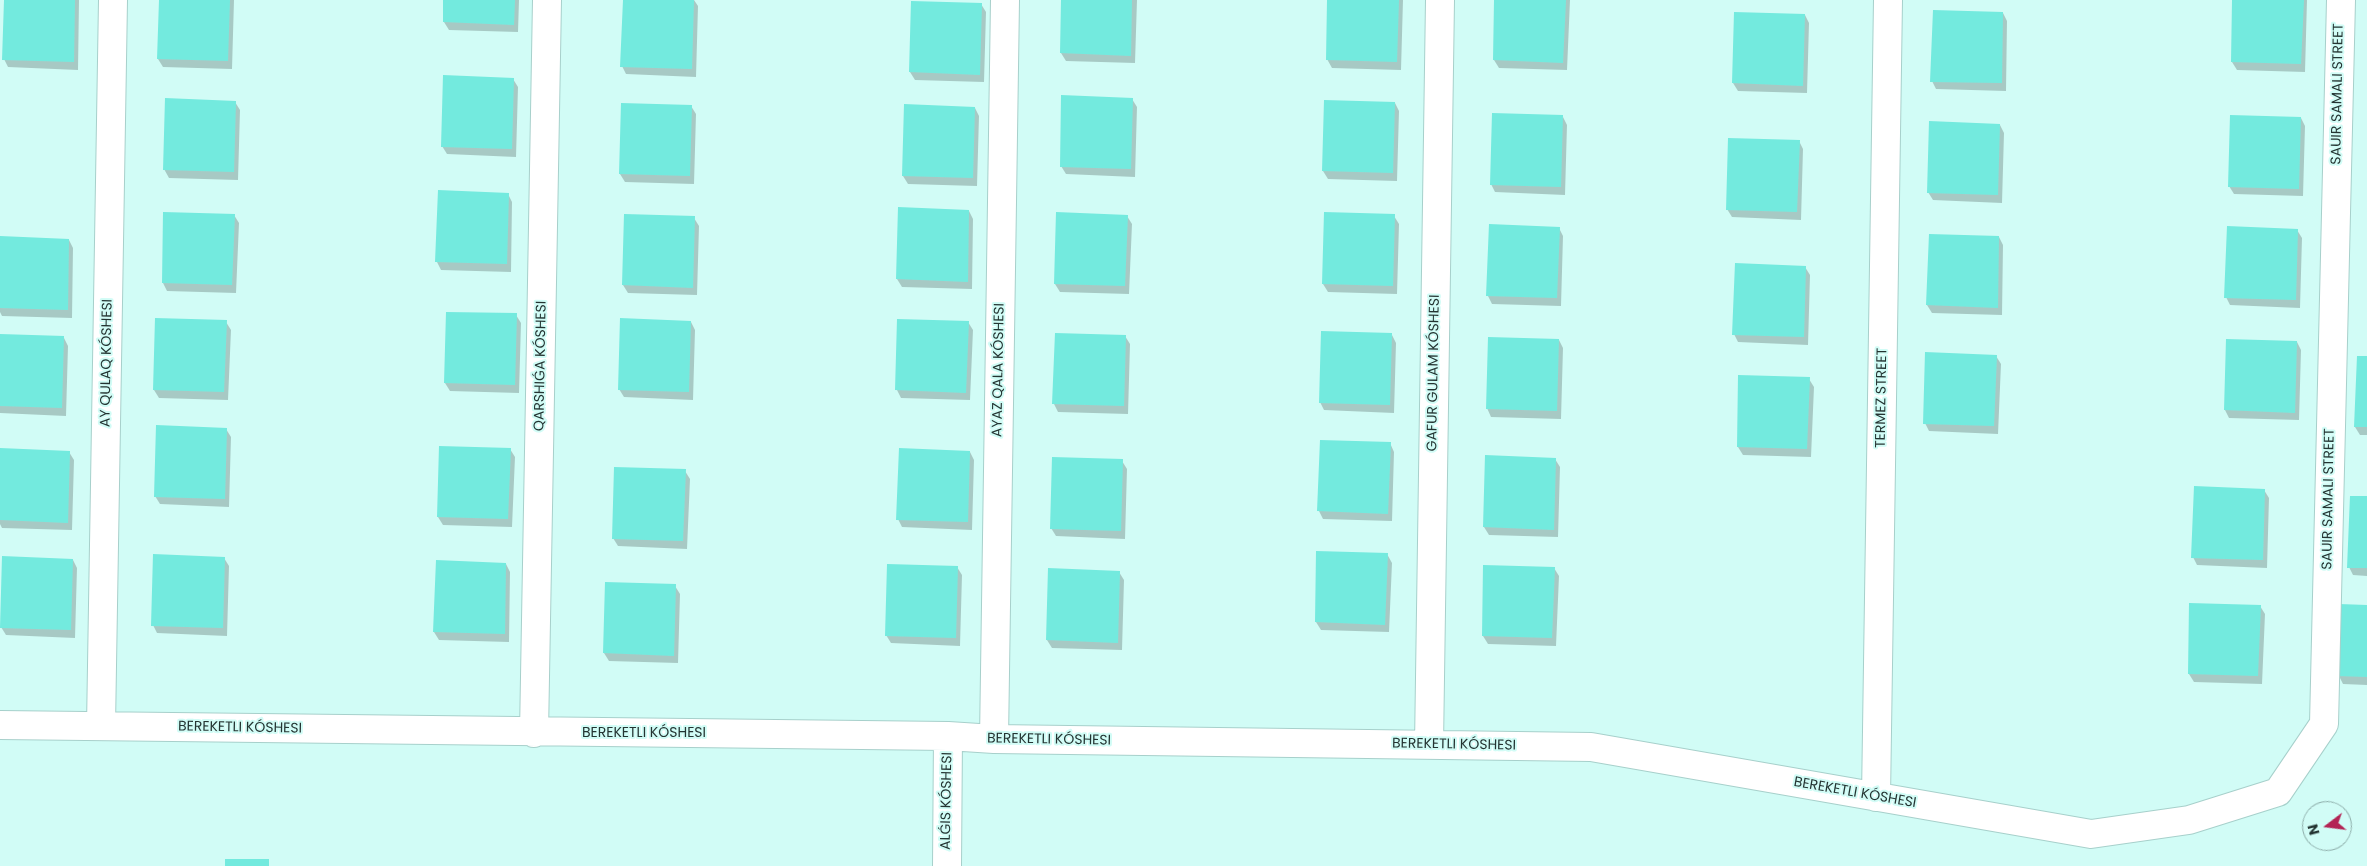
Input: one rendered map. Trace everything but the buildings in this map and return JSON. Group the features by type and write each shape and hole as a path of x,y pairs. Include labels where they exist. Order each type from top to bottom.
{"street":[{"name":"AY QULAQ KÓSHESI","path":"101,726 112,0"},
{"path":"534,732 548,0"},
{"name":"AYAZ QALA KÓSHESI","path":"994,739 1005,0"},
{"name":"GAFUR GULAM KÓSHESI","path":"1428,745 1440,0"},
{"name":"TERMEZ STREET","path":"1876,797 1888,0"},
{"name":"BEREKETLI KÓSHESI","path":"0,725 948,736 994,739 1591,747 2091,834 2189,820 2278,792 2324,724 2340,0"},
{"path":"947,866 948,736"}]}
